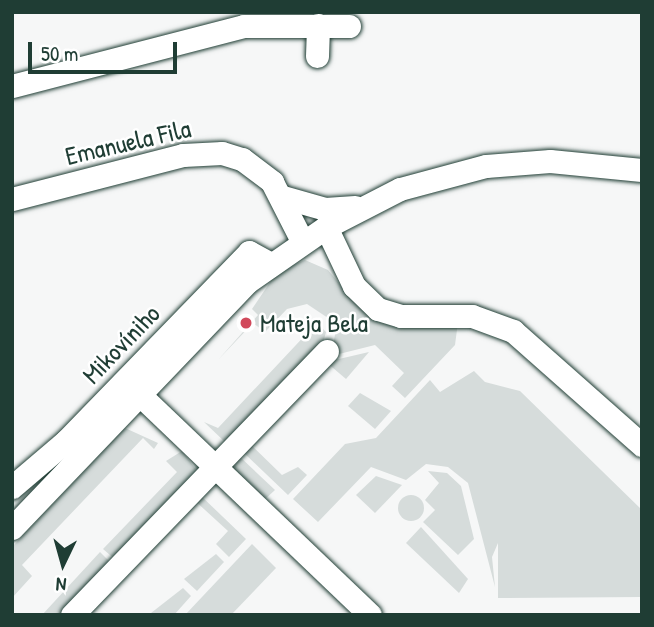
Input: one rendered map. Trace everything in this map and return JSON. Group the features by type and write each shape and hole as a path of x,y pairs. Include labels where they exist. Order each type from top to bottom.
{"street":[{"path":"317,56 318,25"},
{"path":"12,86 244,26 349,26"},
{"name":"Emanuela Fila","path":"12,199 203,152 242,159 283,197 302,241"},
{"path":"12,528 93,428 140,395 269,263 326,227 400,189 486,166 550,161 642,170"},
{"name":"Emanuela Fila","path":"283,197 325,209 364,206"},
{"path":"326,227 354,286 378,309 401,316 472,316 513,331 642,444"},
{"name":"Mikovíniho","path":"12,487 93,428 248,252 269,263"},
{"path":"72,615 327,351"},
{"path":"140,395 370,615"}],"shaded area":[{"path":"305,260 328,270 351,298 458,322 455,345 405,398 392,386 404,373 375,345 331,356 337,324 307,304 287,309 265,332 253,323 218,360 258,315 252,309 277,272"},
{"path":"314,320 326,332 322,347 225,442 204,422 218,428 310,330 300,321"},
{"path":"369,352 346,379 326,362"},
{"path":"474,371 485,382 520,391 642,510 642,597 498,598 498,543 492,557 495,587 468,483 448,467 426,464 406,480 371,467 318,522 293,499 345,444 376,438 430,380 440,392"},
{"path":"360,393 391,411 375,429 348,406"},
{"path":"125,428 158,443 154,449 143,438 22,565 32,576 12,598 12,547"},
{"path":"249,443 282,475 298,467 307,475 288,495 242,451"},
{"path":"182,451 197,471 117,561 103,549 177,472 166,461"},
{"path":"238,455 275,490 263,501 234,470"},
{"path":"428,471 447,473 461,486 474,539 458,555 423,522 435,510 425,500 439,483"},
{"path":"376,476 402,485 375,513 356,495"},
{"path":"198,493 246,539 229,557 216,544 228,531 193,499"},
{"path":"411,495 420,499 424,508 420,517 411,521 402,517 398,508 402,499"},
{"path":"421,527 468,579 459,593 406,543"},
{"path":"252,544 276,568 231,615 185,615"},
{"path":"100,552 113,565 66,615 42,615"},
{"path":"216,554 224,562 197,591 184,579"},
{"path":"183,588 191,596 174,615 151,613"}],"place":[{"name":"Mateja Bela","path":"246,323"}]}
